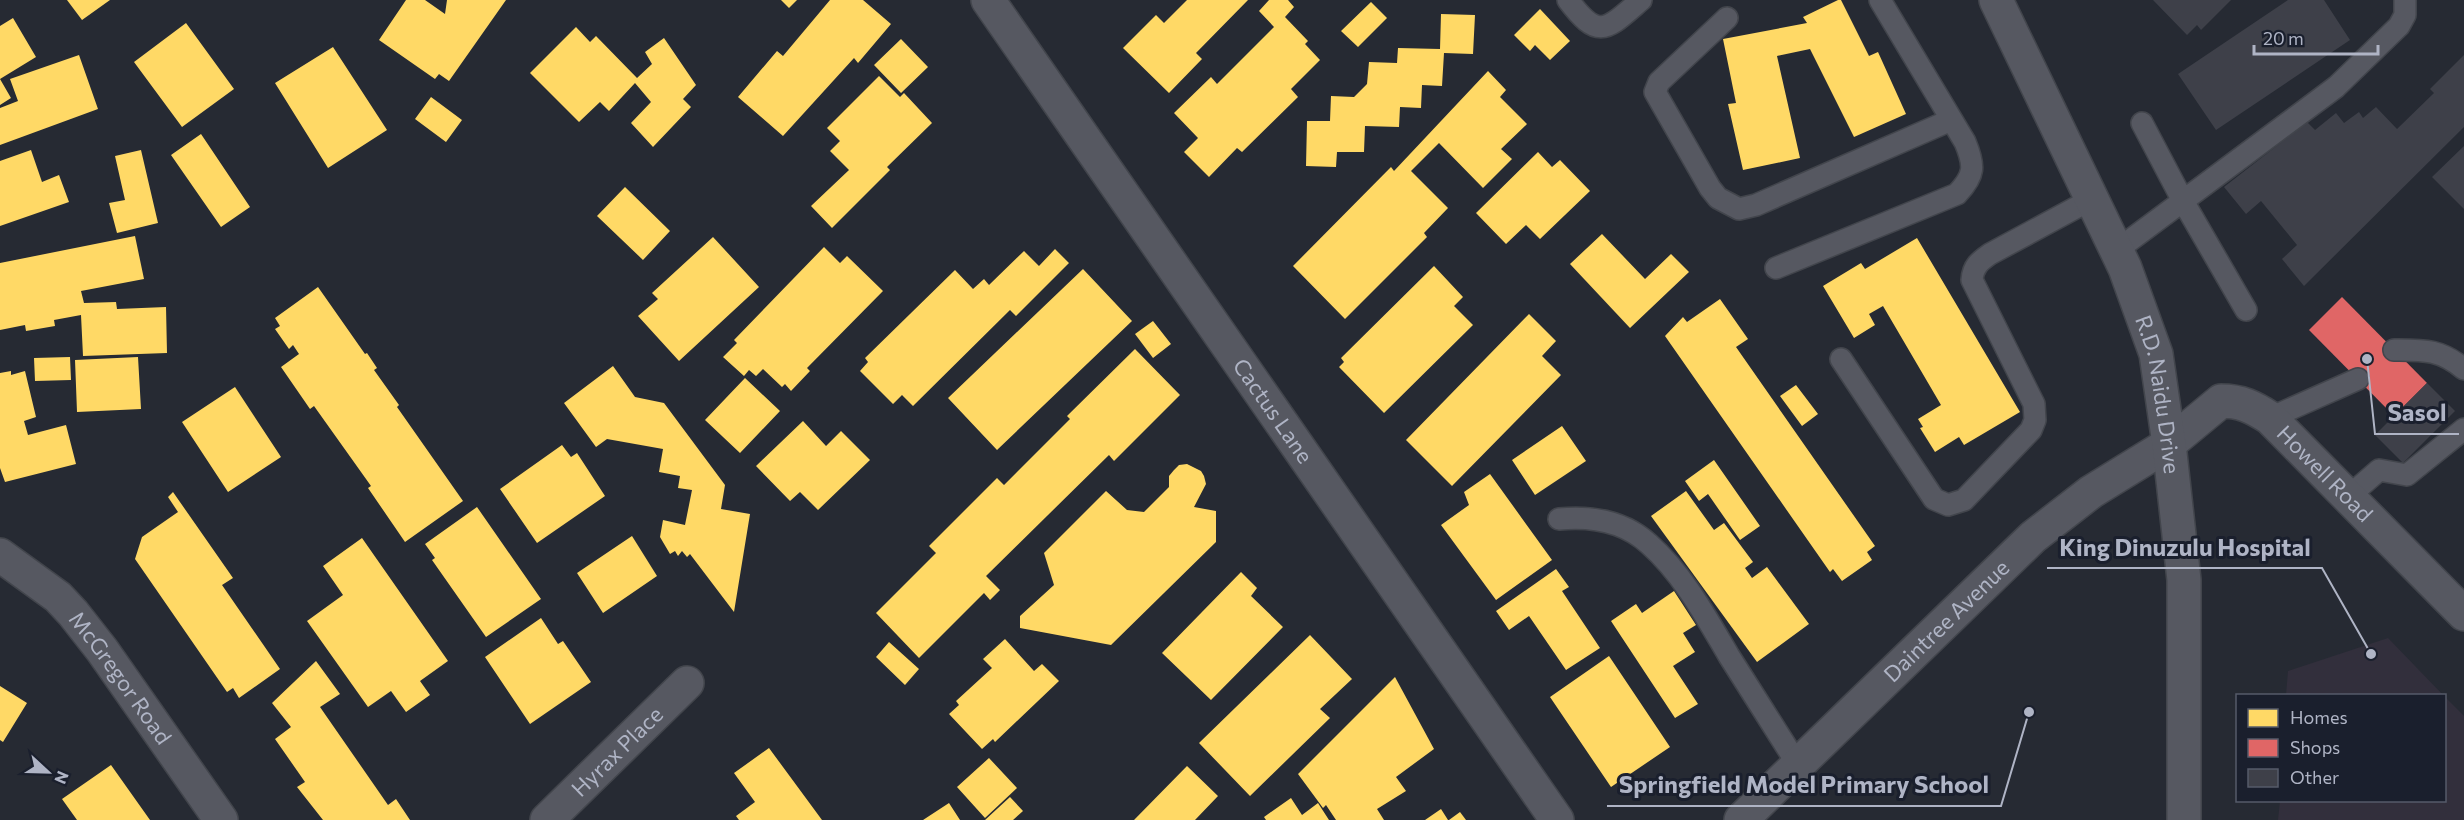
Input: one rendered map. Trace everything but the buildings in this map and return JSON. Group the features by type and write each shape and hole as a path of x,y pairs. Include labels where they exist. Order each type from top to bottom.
{"street":[{"name":"Cactus Lane","path":"987,0 1557,820"},
{"name":"R.D. Naidu Drive","path":"1996,0 2117,250 2156,354 2169,444 2184,580 2184,820"},
{"name":"Howell Road","path":"2169,444 2221,401 2237,401 2253,406 2270,418 2464,614"},
{"name":"Daintree Avenue","path":"1741,820 2033,537 2091,492 2169,444"},
{"name":"McGregor Road","path":"0,555 58,597 73,613 102,650 221,820"},
{"name":"Hyrax Place","path":"547,820 687,683"}],"lane":[{"path":"1568,0 1584,22 1592,26 1606,27 1641,0"},
{"path":"1776,268 1957,194 1969,181 1973,160 1880,0"},
{"path":"2117,250 2336,87 2399,26 2405,15 2405,0"},
{"path":"1727,18 1659,82 1655,92 1710,188 1718,198 1739,209 1756,205 1951,120"},
{"path":"2142,123 2182,201 2246,310"},
{"path":"1841,359 1934,499 1948,505 1964,500 2031,430 2035,413 2034,404 1972,280 1972,272 1980,261 1990,254 2092,199"},
{"path":"2394,350 2431,351 2449,357 2464,369"},
{"path":"2270,418 2358,379"},
{"path":"2349,496 2379,470 2407,475 2464,429"},
{"path":"1559,519 1585,516 1600,519 1625,528 1649,543 1694,598 1798,765"}],"shaded area":[{"path":"2388,638 2442,694 2286,694 2288,671"},
{"path":"2446,698 2464,716 2464,820 2278,820 2280,802 2446,802"}],"place":[{"name":"Sasol","path":"2367,359"},
{"name":"King Dinuzulu Hospital","path":"2371,654"},
{"name":"Springfield Model Primary School","path":"2029,712"}]}
